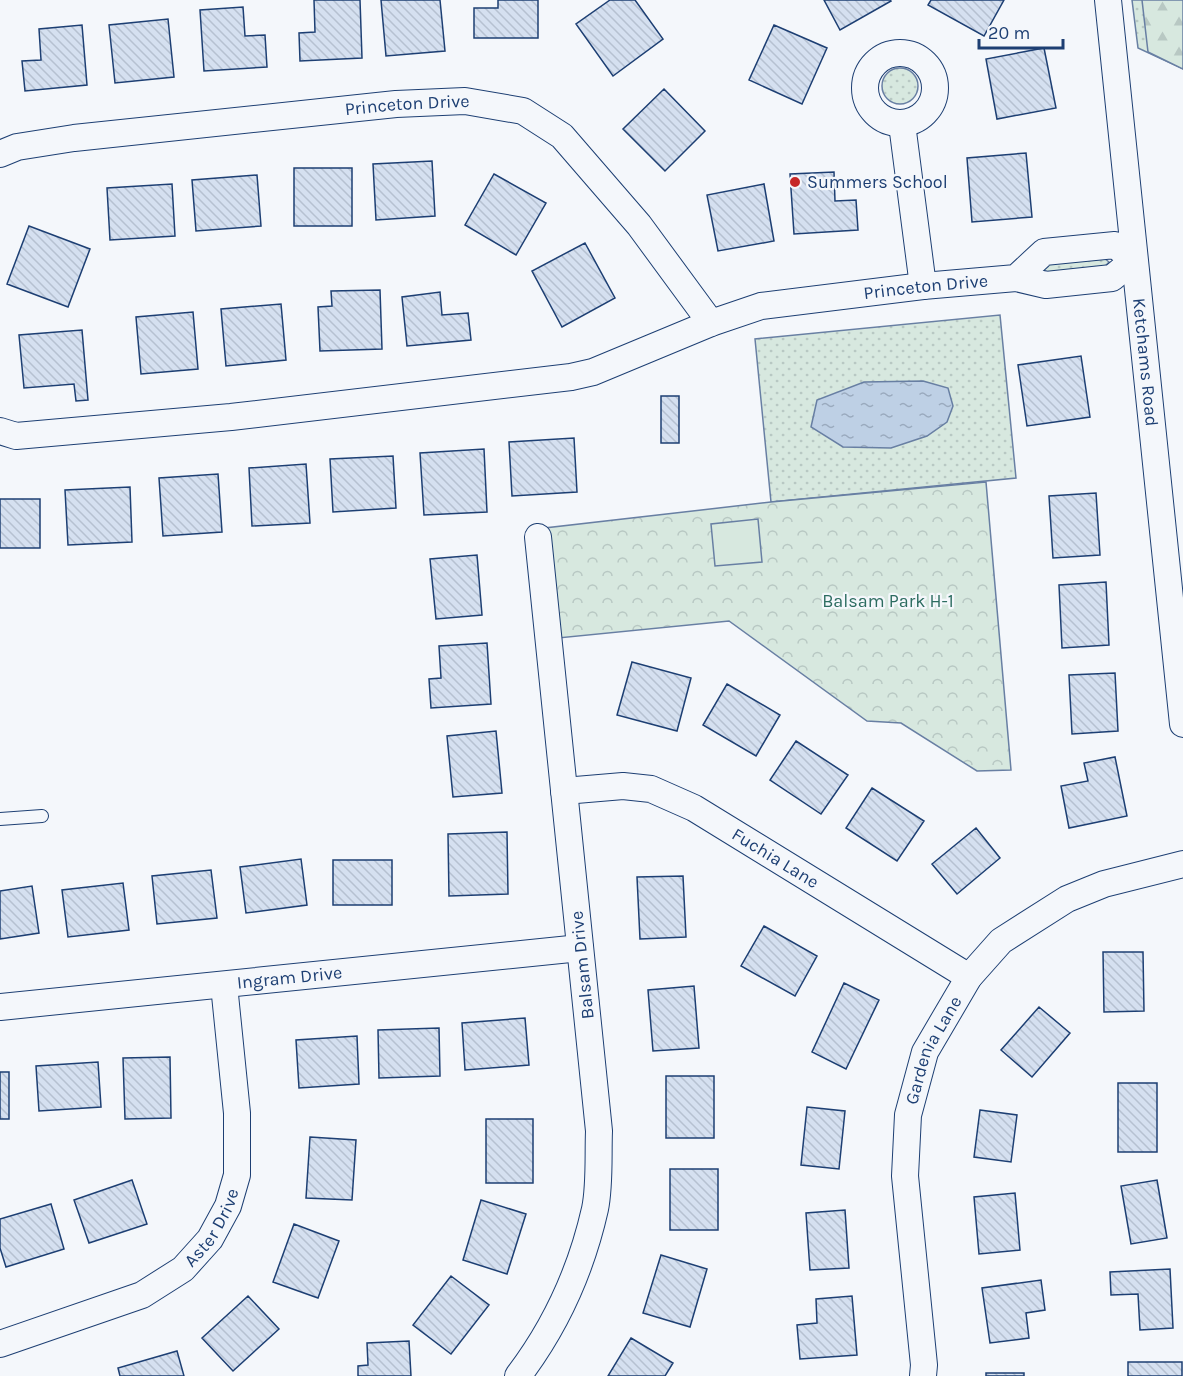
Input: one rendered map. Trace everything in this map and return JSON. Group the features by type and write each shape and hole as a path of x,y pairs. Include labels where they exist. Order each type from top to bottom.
{"street":[{"name":"Ketchams Road","path":"1108,0 1134,260 1175,572 1183,724"},
{"name":"Princeton Drive","path":"3,150 74,138 396,104 465,101 523,111 562,136 639,225 711,323"},
{"path":"902,124 923,286"},
{"name":"Princeton Drive","path":"0,431 16,436 231,417 571,377 593,372 711,323 761,306 923,286 1016,278 1044,252 1114,245 1134,260"},
{"name":"Balsam Drive","path":"518,1376 539,1348 573,1284 595,1208 599,1131 538,537"},
{"name":"Fuchia Lane","path":"564,791 623,786 651,789 694,807 969,977"},
{"name":"Gardenia Lane","path":"923,1376 924,1365 905,1176 908,1115 925,1052 969,977 1001,941 1067,899 1104,884 1183,864"},
{"name":"Ingram Drive","path":"0,1006 580,948"},
{"name":"Aster Drive","path":"0,1344 142,1295 183,1269 210,1239 228,1206 237,1175 237,1113 224,985"}],"lane":[{"path":"0,819 42,816"}],"green space":[{"path":"1132,0 1183,0 1183,69 1138,48"},
{"path":"1142,0 1183,0 1183,69 1148,52"},
{"path":"900,68 913,73 918,86 913,99 900,104 887,99 882,86 887,73"},
{"path":"1099,254 1109,262 1101,271 1055,275 1041,269 1052,258"},
{"path":"1000,315 1016,478 771,502 755,339"},
{"name":"Balsam Park H-1","path":"986,482 1011,770 977,771 901,723 867,721 729,621 548,639 536,529 771,502"},
{"path":"758,519 762,562 715,566 711,524"}],"water":[{"path":"923,381 948,388 953,406 947,422 927,436 891,448 843,447 811,427 817,400 864,382"}],"building":[{"path":"314,0 360,0 362,58 300,61 299,33 315,32"},
{"path":"381,0 440,0 445,51 386,56"},
{"path":"498,0 538,0 538,38 474,38 474,8 498,8"},
{"path":"610,0 635,0 663,39 613,76 576,24"},
{"path":"824,0 890,0 891,1 840,30"},
{"path":"931,0 1004,0 984,36 928,5"},
{"path":"243,7 245,36 265,35 267,67 204,71 200,10"},
{"path":"168,19 174,77 115,83 109,25"},
{"path":"82,25 87,85 25,91 22,61 41,60 39,29"},
{"path":"774,25 827,48 802,104 749,80"},
{"path":"1044,48 1056,108 997,119 986,59"},
{"path":"664,89 705,131 665,171 623,129"},
{"path":"1026,153 1032,217 972,222 967,158"},
{"path":"432,161 435,216 376,220 373,164"},
{"path":"294,168 352,168 352,226 294,226"},
{"path":"834,172 835,201 856,200 858,230 794,234 790,174"},
{"path":"494,174 546,203 516,255 465,225"},
{"path":"257,175 261,226 196,231 192,180"},
{"path":"172,184 175,236 110,240 107,188"},
{"path":"764,184 774,241 718,251 707,195"},
{"path":"29,226 90,249 68,307 7,284"},
{"path":"585,243 615,298 562,327 532,271"},
{"path":"380,290 382,349 320,351 318,307 332,306 331,291"},
{"path":"440,292 442,315 468,313 471,340 407,346 402,297"},
{"path":"281,304 286,360 226,366 221,309"},
{"path":"193,312 198,369 141,374 136,317"},
{"path":"82,330 88,400 76,401 74,384 24,388 19,335"},
{"path":"1081,356 1090,417 1027,426 1018,365"},
{"path":"661,396 679,396 679,443 661,443"},
{"path":"574,438 577,492 512,496 509,442"},
{"path":"484,449 487,512 424,515 420,453"},
{"path":"393,456 396,508 333,512 330,459"},
{"path":"306,464 310,523 252,526 249,468"},
{"path":"218,474 222,532 163,536 159,478"},
{"path":"130,487 132,542 68,545 65,490"},
{"path":"1096,493 1100,555 1053,558 1049,496"},
{"path":"0,499 40,499 40,548 0,548"},
{"path":"477,555 482,615 436,619 430,559"},
{"path":"1106,582 1109,645 1062,648 1059,585"},
{"path":"487,643 491,704 431,708 429,679 441,678 439,646"},
{"path":"632,662 691,678 677,731 617,715"},
{"path":"1115,673 1118,731 1072,734 1069,675"},
{"path":"727,684 780,715 756,756 703,725"},
{"path":"496,731 502,793 453,797 447,736"},
{"path":"796,741 848,775 821,814 770,780"},
{"path":"1115,757 1127,816 1069,828 1061,786 1088,781 1084,763"},
{"path":"872,788 924,821 897,861 846,828"},
{"path":"976,828 1000,858 957,894 932,864"},
{"path":"507,832 508,894 449,896 448,834"},
{"path":"301,859 307,905 246,913 240,867"},
{"path":"333,860 392,860 392,905 333,905"},
{"path":"211,870 217,918 157,924 152,876"},
{"path":"683,876 686,937 640,939 637,877"},
{"path":"123,883 129,930 68,937 62,890"},
{"path":"32,886 39,933 0,939 0,891"},
{"path":"764,926 817,956 795,996 741,966"},
{"path":"1103,952 1143,952 1144,1011 1104,1012"},
{"path":"844,983 879,1000 846,1069 812,1052"},
{"path":"694,986 699,1048 653,1051 648,990"},
{"path":"1039,1007 1070,1033 1032,1077 1001,1050"},
{"path":"525,1018 529,1065 465,1070 462,1023"},
{"path":"439,1028 440,1076 379,1078 378,1030"},
{"path":"357,1036 359,1084 299,1088 296,1040"},
{"path":"170,1057 171,1118 125,1119 123,1058"},
{"path":"98,1062 101,1107 39,1111 36,1066"},
{"path":"0,1072 9,1072 9,1119 0,1119"},
{"path":"666,1076 714,1076 714,1138 666,1138"},
{"path":"1118,1083 1157,1083 1157,1152 1118,1152"},
{"path":"807,1107 845,1111 839,1169 801,1165"},
{"path":"980,1110 1017,1115 1011,1162 974,1157"},
{"path":"486,1119 533,1119 533,1183 486,1183"},
{"path":"310,1137 356,1140 352,1200 306,1198"},
{"path":"670,1169 718,1169 718,1230 670,1230"},
{"path":"132,1180 147,1224 89,1243 74,1200"},
{"path":"1157,1180 1167,1238 1131,1244 1121,1186"},
{"path":"1015,1193 1020,1250 979,1254 974,1197"},
{"path":"481,1200 526,1214 507,1274 463,1260"},
{"path":"51,1204 64,1249 6,1267 0,1248 0,1219"},
{"path":"845,1210 849,1268 810,1270 806,1213"},
{"path":"294,1224 339,1241 318,1298 273,1282"},
{"path":"661,1255 707,1269 690,1327 643,1313"},
{"path":"1170,1269 1173,1328 1140,1330 1138,1294 1111,1295 1110,1272"},
{"path":"451,1276 489,1305 451,1354 413,1325"},
{"path":"1041,1280 1045,1310 1026,1313 1029,1338 990,1343 982,1288"},
{"path":"248,1296 279,1329 233,1371 202,1338"},
{"path":"852,1296 857,1355 800,1359 797,1325 817,1323 816,1299"},
{"path":"631,1338 673,1363 665,1376 608,1376"},
{"path":"409,1341 411,1376 358,1376 358,1366 368,1365 367,1343"},
{"path":"177,1351 184,1376 120,1376 118,1368"},
{"path":"1128,1362 1182,1362 1182,1376 1128,1376"},
{"path":"986,1373 1024,1373 1024,1376 986,1376"}],"place":[{"name":"Summers School","path":"795,182"}]}
